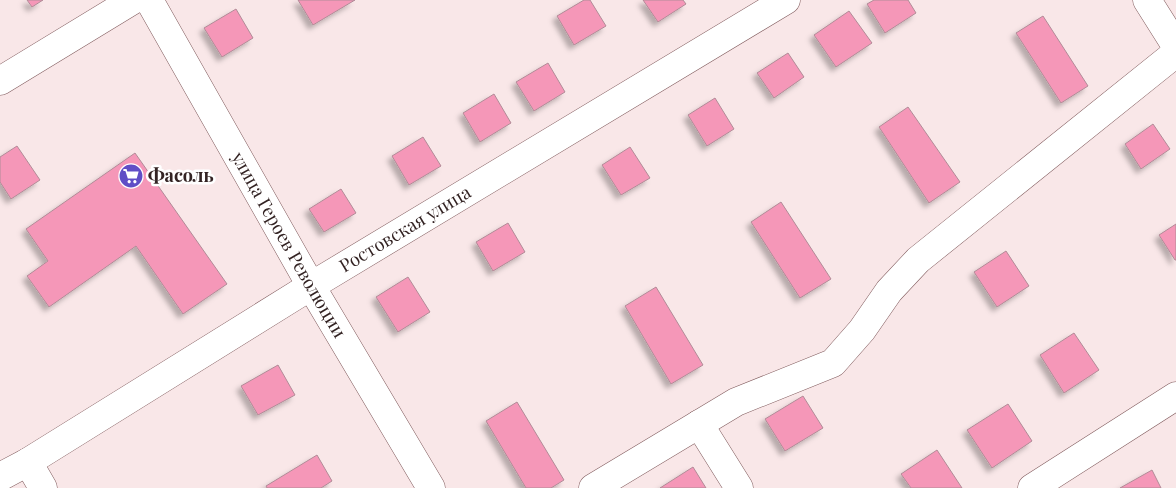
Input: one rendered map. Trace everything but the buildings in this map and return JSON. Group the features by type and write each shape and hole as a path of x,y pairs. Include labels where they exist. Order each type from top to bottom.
{"street":[{"path":"0,81 133,0"},
{"name":"улица Героев Революции","path":"149,0 311,286 432,488"},
{"name":"Ростовская улица","path":"0,477 28,462 311,286 786,0"},
{"path":"1147,0 1176,46"},
{"path":"593,488 736,402 834,362 862,330 889,291 918,260 1176,53"},
{"path":"1032,488 1176,396"},
{"path":"699,424 739,488"},
{"path":"28,462 43,488"}],"place":[{"name":"Фасоль","path":"131,176"}]}
